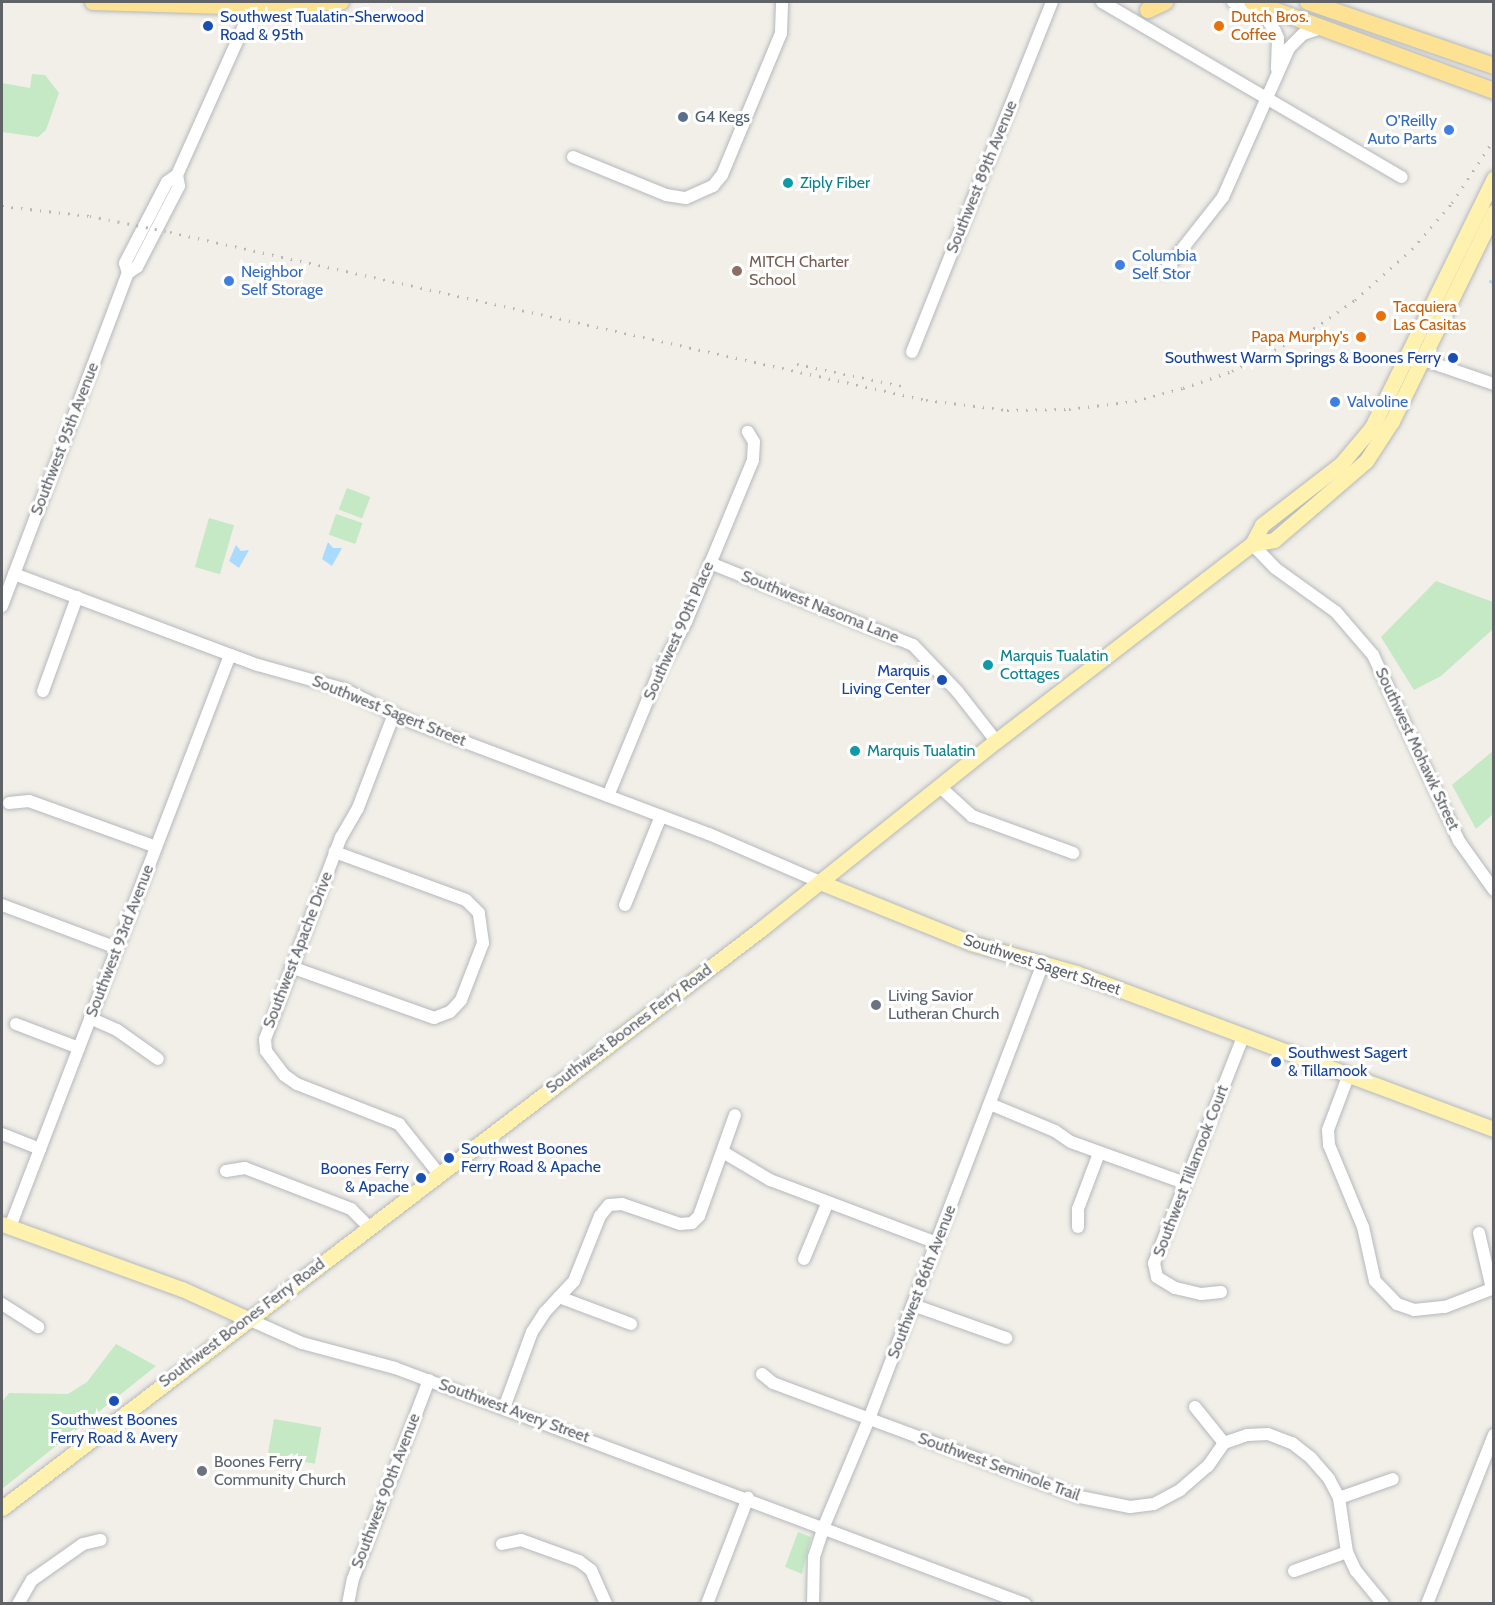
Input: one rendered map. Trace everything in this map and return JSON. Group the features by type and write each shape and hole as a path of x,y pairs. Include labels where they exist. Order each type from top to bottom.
{"highway":[{"path":"93,2 341,2"},
{"path":"1146,12 1165,2"},
{"path":"1252,2 1494,91"},
{"path":"1308,2 1494,66"}],"main road":[{"name":"Southwest Boones Ferry Road","path":"2,1508 820,882 996,741 1252,544 1274,540 1359,468 1391,423 1414,357 1494,178"},
{"name":"Southwest Boones Ferry Road","path":"1414,357 1494,212"},
{"name":"Southwest Sagert Street","path":"820,882 972,943 1043,963 1244,1035 1494,1129"},
{"name":"Southwest Avery Street","path":"6,1226 182,1289 248,1319"}],"street":[{"path":"573,157 666,195 686,198 713,186 722,175 781,33 782,2"},
{"name":"Southwest 89th Avenue","path":"912,352 1052,2"},
{"path":"1102,2 1146,12 1267,97 1402,177"},
{"path":"1233,2 1268,21 1275,31 1278,38 1277,69"},
{"name":"Southwest 95th Avenue","path":"2,606 128,273 125,263 167,182 177,175 244,26 249,3"},
{"path":"1164,272 1222,197 1267,97 1277,69 1296,39 1321,28"},
{"path":"1414,357 1494,384"},
{"name":"Southwest 90th Place","path":"608,796 753,460 754,442 748,432"},
{"name":"Southwest Mohawk Street","path":"1252,544 1275,568 1336,612 1373,655 1459,841 1494,890"},
{"name":"Southwest Nasoma Lane","path":"710,563 913,645 957,691 996,741"},
{"name":"Southwest Sagert Street","path":"14,574 230,655 333,685 394,714 661,816 820,882"},
{"path":"43,691 77,597"},
{"name":"Southwest 93rd Avenue","path":"6,1226 40,1149 230,655"},
{"name":"Southwest Apache Drive","path":"394,714 358,808 335,852 265,1039 272,1062 297,1083 399,1124 439,1174"},
{"path":"939,786 972,816 1073,854"},
{"path":"9,803 30,801 156,847"},
{"path":"625,905 661,816"},
{"path":"291,968 434,1018 450,1012 461,1000 483,943 479,913 466,900 335,852"},
{"path":"2,904 117,948"},
{"name":"Southwest 86th Avenue","path":"813,1604 814,1557 824,1526 869,1419 1043,963"},
{"path":"90,1018 117,1030 158,1059"},
{"path":"16,1024 79,1048"},
{"name":"Southwest Tillamook Court","path":"1221,1292 1201,1294 1156,1278 1154,1263 1244,1035"},
{"path":"1349,1074 1328,1130 1329,1145 1363,1227 1374,1281 1397,1304 1414,1310 1445,1307 1493,1288 1479,1233"},
{"path":"990,1104 1099,1153 1185,1184"},
{"path":"504,1408 535,1327 580,1268 600,1216 609,1204 622,1204 680,1224 692,1223 699,1216 735,1115"},
{"path":"2,1134 40,1149"},
{"path":"723,1152 770,1180 827,1204 937,1242"},
{"path":"1078,1227 1078,1209 1099,1153"},
{"path":"226,1171 245,1168 341,1205 357,1213 369,1227"},
{"path":"804,1259 827,1204"},
{"path":"559,1297 630,1324"},
{"path":"2,1304 38,1327"},
{"path":"913,1305 1006,1338"},
{"name":"Southwest Avery Street","path":"248,1319 302,1343 429,1380 824,1526 1025,1604"},
{"name":"Southwest Seminole Trail","path":"762,1374 773,1383 1080,1497 1130,1507 1154,1504 1180,1490 1208,1466 1224,1443"},
{"name":"Southwest 90th Avenue","path":"348,1604 353,1579 429,1380"},
{"path":"1195,1407 1224,1443 1247,1435 1268,1434 1292,1443 1311,1458 1339,1498 1347,1552 1356,1571 1383,1604"},
{"path":"1427,1604 1494,1435"},
{"path":"1339,1498 1393,1479"},
{"path":"707,1604 748,1498"},
{"path":"18,1604 32,1580 83,1544 101,1540"},
{"path":"502,1544 522,1540 579,1561 591,1570 606,1604"},
{"path":"1294,1571 1347,1552"}],"green space":[{"path":"32,74 45,75 59,93 46,130 38,137 2,132 2,83 30,88"},
{"path":"347,488 370,497 362,518 339,509"},
{"path":"336,514 362,523 355,544 329,535"},
{"path":"209,518 234,525 220,574 195,567"},
{"path":"1436,581 1493,602 1493,629 1441,676 1414,690 1381,637"},
{"path":"1493,751 1493,814 1476,829 1452,785"},
{"path":"116,1344 156,1366 2,1489 2,1402 9,1393 68,1394 87,1382"},
{"path":"274,1419 321,1427 315,1464 268,1455"},
{"path":"798,1532 811,1537 802,1574 785,1567"}],"water":[{"path":"328,542 333,548 342,548 332,566 322,559"},
{"path":"236,545 241,551 249,550 239,568 229,561"}],"waterway":[{"path":"1490,281 1494,283"}],"railway":[{"path":"2,206 90,216 170,232 926,400 1007,410 1069,409 1135,401 1183,388 1232,371 1306,334 1355,300 1412,249 1452,203 1494,139"},
{"path":"797,364 907,387"}],"place":[{"name":"Southwest Tualatin-Sherwood Road & 95th","path":"208,26"},
{"name":"Dutch Bros. Coffee","path":"1219,26"},
{"name":"G4 Kegs","path":"683,117"},
{"name":"O'Reilly Auto Parts","path":"1449,130"},
{"name":"Ziply Fiber","path":"788,183"},
{"name":"Columbia Self Stor","path":"1120,265"},
{"name":"MITCH Charter School","path":"737,271"},
{"name":"Neighbor Self Storage","path":"229,281"},
{"name":"Tacquiera Las Casitas","path":"1381,316"},
{"name":"Papa Murphy's","path":"1361,337"},
{"name":"Southwest Warm Springs & Boones Ferry","path":"1453,358"},
{"name":"Valvoline","path":"1335,402"},
{"name":"Marquis Tualatin Cottages","path":"988,665"},
{"name":"Marquis Living Center","path":"942,680"},
{"name":"Marquis Tualatin","path":"855,751"},
{"name":"Living Savior Lutheran Church","path":"876,1005"},
{"name":"Southwest Sagert & Tillamook","path":"1276,1062"},
{"name":"Southwest Boones Ferry Road & Apache","path":"449,1158"},
{"name":"Boones Ferry & Apache","path":"421,1178"},
{"name":"Southwest Boones Ferry Road & Avery","path":"114,1401"},
{"name":"Boones Ferry Community Church","path":"202,1471"}]}
